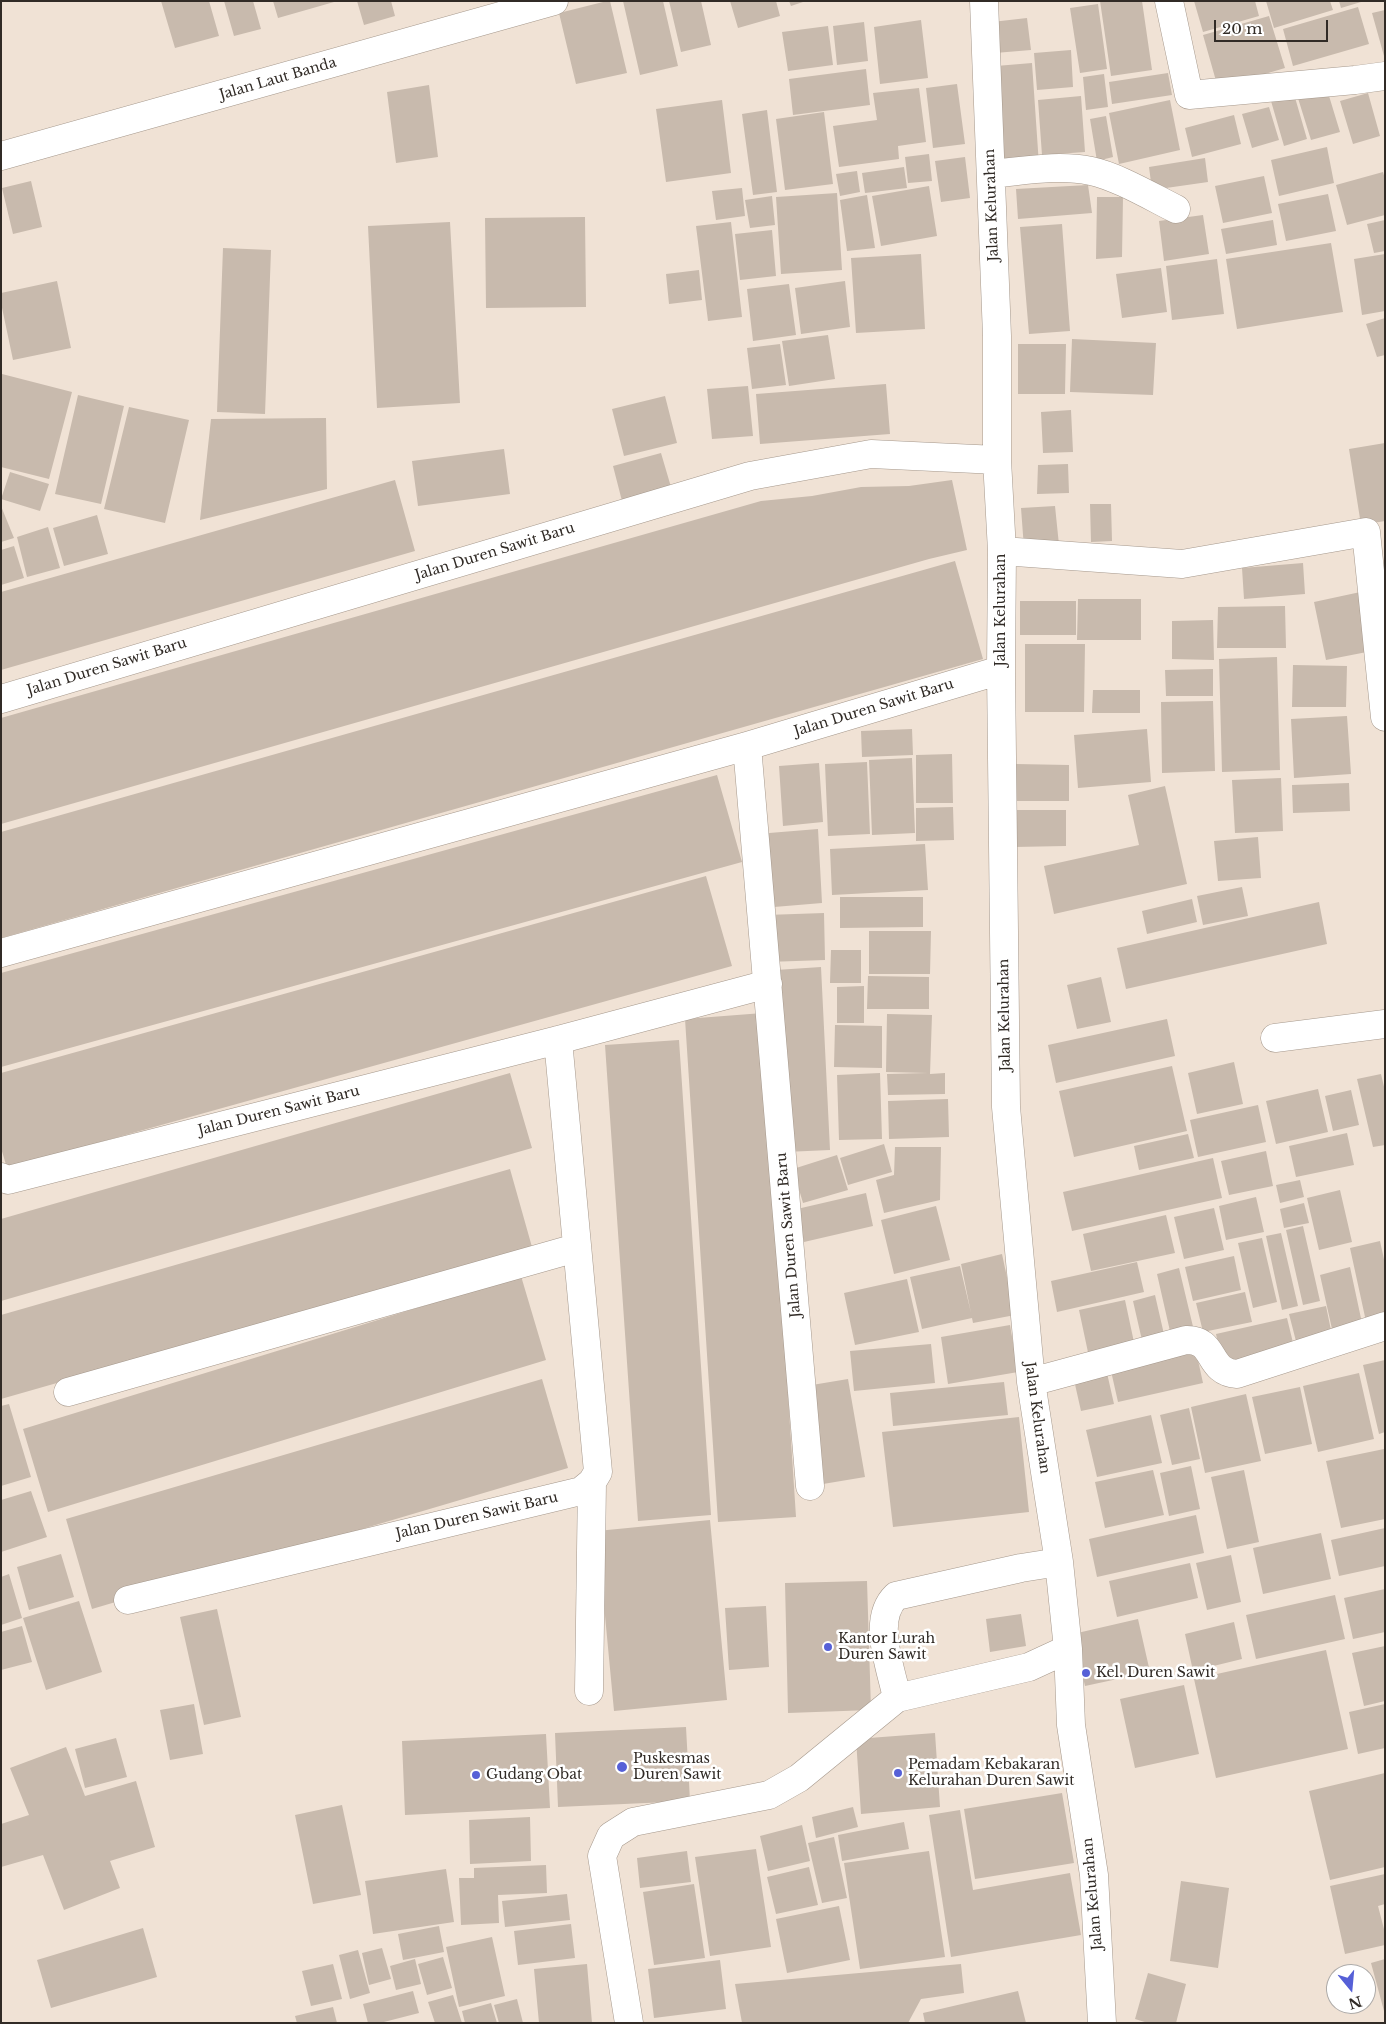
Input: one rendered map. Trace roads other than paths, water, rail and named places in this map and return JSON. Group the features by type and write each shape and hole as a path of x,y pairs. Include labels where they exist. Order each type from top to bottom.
{"street":[{"name":"Jalan Laut Banda","path":"1,156 554,1"},
{"name":"Jalan Kelurahan","path":"984,1 997,336 998,460 1002,551 1000,670 1006,1107 1030,1382 1059,1562 1068,1649 1071,1725 1094,1875 1102,2023"},
{"path":"1169,1 1189,95 1385,76"},
{"path":"991,174 1056,168 1092,171 1176,209"},
{"name":"Jalan Duren Sawit Baru","path":"1,698 750,476 871,454 998,460"},
{"path":"1002,551 1182,564 1366,532 1385,717"},
{"name":"Jalan Duren Sawit Baru","path":"1,953 747,746 1000,670"},
{"name":"Jalan Duren Sawit Baru","path":"747,746 810,1486"},
{"name":"Jalan Duren Sawit Baru","path":"1,1176 8,1180 558,1040 768,984"},
{"path":"1275,1038 1385,1024"},
{"path":"558,1040 598,1472 592,1482 589,1691"},
{"path":"68,1392 576,1248"},
{"path":"1030,1382 1186,1340 1195,1340 1204,1344 1220,1369 1226,1374 1237,1374 1385,1326"},
{"name":"Jalan Duren Sawit Baru","path":"128,1600 581,1491 592,1482"},
{"path":"897,1698 884,1634 884,1618 888,1603 896,1596 1021,1568 1059,1562"},
{"path":"629,2023 602,1856 611,1836 633,1822 769,1795 799,1778 897,1698 1029,1667 1068,1649"}],"place":[{"name":"Kantor Lurah Duren Sawit","path":"828,1647"},
{"name":"Kel. Duren Sawit","path":"1086,1673"},
{"name":"Puskesmas Duren Sawit","path":"622,1767"},
{"name":"Pemadam Kebakaran Kelurahan Duren Sawit","path":"898,1773"},
{"name":"Gudang Obat","path":"476,1775"}]}
